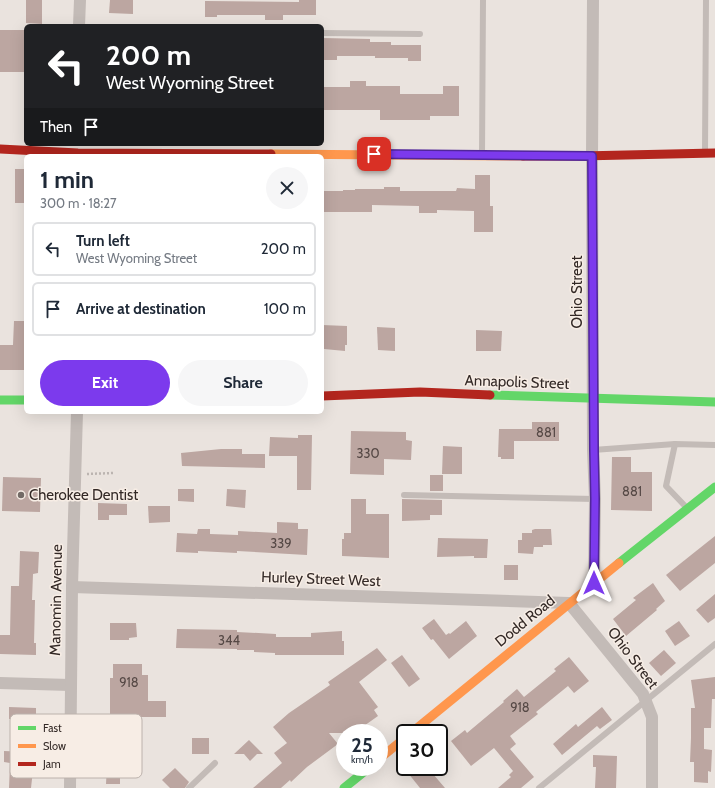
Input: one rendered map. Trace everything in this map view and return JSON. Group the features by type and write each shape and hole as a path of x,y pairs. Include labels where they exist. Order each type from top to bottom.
{"street":[{"path":"79,24 80,0"},
{"name":"Ohio Street","path":"593,0 592,156 595,499 594,583"},
{"path":"0,149 592,156 715,153"},
{"name":"Annapolis Street","path":"324,396 420,392 713,403"},
{"path":"0,400 24,400"},
{"name":"Manomin Avenue","path":"70,714 77,414"},
{"name":"Dodd Road","path":"422,724 594,583 715,487"},
{"name":"Hurley Street West","path":"72,587 570,603"},
{"name":"Ohio Street","path":"570,603 643,694 652,717 652,788"},
{"path":"0,683 70,684"},
{"path":"388,752 396,745"},
{"path":"344,788 359,776"}],"lane":[{"path":"482,155 483,0"},
{"path":"705,153 706,0"},
{"path":"324,33 420,34"},
{"path":"594,450 675,444 715,445"},
{"path":"675,444 666,486 687,509"},
{"path":"404,495 595,499"},
{"path":"539,788 715,644"},
{"path":"189,788 215,763"}],"path":[{"path":"86,474 113,474"}],"building":[{"path":"26,0 42,0 42,24 26,23"},
{"path":"110,0 133,0 133,14 109,13"},
{"path":"299,0 316,0 316,15 283,15 283,20 265,20 265,15 217,15 217,17 205,17 205,1 299,2"},
{"path":"0,30 24,30 24,72 0,72"},
{"path":"324,38 370,39 370,42 391,42 391,45 421,45 421,61 408,61 408,58 375,58 375,56 337,56 337,60 324,60"},
{"path":"350,81 366,81 366,86 400,86 400,94 443,94 443,86 459,86 459,116 430,116 430,120 380,120 380,110 324,110 324,87 350,87"},
{"path":"15,169 24,169 24,203 15,203"},
{"path":"475,175 490,175 490,206 493,206 493,232 474,232 474,211 437,210 437,213 419,213 419,206 372,205 372,212 324,212 324,191 384,189 384,187 400,187 400,191 456,191 457,188 475,189"},
{"path":"14,321 24,321 24,370 0,370 0,345 13,345"},
{"path":"324,325 347,326 347,345 345,345 345,351 324,349"},
{"path":"377,327 395,328 395,351 378,350"},
{"path":"476,330 502,331 501,351 476,351"},
{"path":"532,422 559,422 559,441 514,441 514,459 501,459 501,457 498,457 499,429 532,429"},
{"path":"351,431 406,432 406,440 412,441 411,460 384,459 384,475 350,474"},
{"path":"298,435 312,435 311,490 297,490 297,456 269,456 270,437 298,438"},
{"path":"443,446 462,447 462,474 442,474"},
{"path":"221,449 242,449 242,454 265,454 265,468 182,466 181,453"},
{"path":"612,457 631,457 631,472 652,472 652,511 611,510"},
{"path":"430,475 443,475 443,491 430,491"},
{"name":"Cherokee Dentist","path":"3,477 41,478 40,512 2,511"},
{"path":"178,489 194,489 194,502 178,501"},
{"path":"227,489 246,490 245,508 226,506"},
{"path":"351,499 366,499 366,514 389,514 389,558 342,556 342,539 344,539 344,533 351,533"},
{"path":"402,499 442,500 442,515 430,515 430,520 402,521"},
{"path":"98,503 127,504 127,515 109,515 109,520 98,520"},
{"path":"148,506 170,506 170,522 149,523"},
{"path":"277,522 298,523 298,529 308,529 307,555 237,551 237,553 198,551 198,553 176,552 177,533 197,534 198,529 210,529 210,534 238,535 238,531 277,533"},
{"path":"551,529 552,545 534,547 533,554 518,553 518,540 522,540 522,533 532,533 532,530"},
{"path":"715,536 715,563 680,591 666,575"},
{"path":"438,538 488,539 487,558 474,558 474,556 437,557"},
{"path":"20,551 39,552 38,573 33,574 32,600 35,600 34,643 36,643 36,655 0,654 0,635 10,635 11,586 19,586"},
{"path":"504,565 518,565 518,580 504,580"},
{"path":"653,583 665,601 656,609 657,610 626,636 613,619 636,600 633,598"},
{"path":"715,594 715,618 708,623 696,610"},
{"path":"434,619 446,635 449,633 450,634 466,621 477,636 449,659 422,628"},
{"path":"679,621 690,636 675,646 665,631"},
{"path":"110,623 136,623 137,637 129,638 129,640 110,640"},
{"path":"177,629 237,630 237,632 276,634 276,637 311,637 311,633 342,631 344,655 275,655 275,653 254,652 254,650 176,648"},
{"path":"377,648 387,660 359,682 378,707 374,710 378,716 367,724 336,724 336,733 329,733 336,742 336,745 307,767 291,782 290,780 281,788 253,788 282,763 274,753 287,743 273,727 289,713 330,685 328,682"},
{"path":"664,650 676,663 661,676 649,663"},
{"path":"402,655 420,679 409,687 391,663"},
{"path":"569,657 589,681 574,693 568,686 536,712 538,714 510,736 516,744 510,749 534,777 521,788 498,788 511,777 509,775 513,771 494,748 471,766 451,741 465,730 467,733 517,689 524,697 556,671 554,669"},
{"path":"113,664 142,664 142,675 148,675 148,701 166,701 166,717 142,717 142,714 110,714 110,678 113,678"},
{"path":"715,677 715,699 712,699 711,728 704,728 704,749 712,750 711,772 708,771 708,783 694,782 694,762 690,762 691,708 695,708 691,680"},
{"path":"9,707 36,708 36,714 10,714 9,719"},
{"path":"602,707 612,720 600,729 597,726 562,755 553,744 576,724 578,727"},
{"path":"192,738 209,738 209,754 192,754"},
{"path":"249,740 263,754 257,754 250,761 244,754 234,754"},
{"path":"4,751 10,751 10,763 4,762"},
{"path":"593,755 617,756 616,788 595,788 596,767 593,767"},
{"path":"10,763 10,778 32,778 31,788 9,788"},
{"path":"175,768 189,782 185,788 170,788 162,780"},
{"path":"410,776 435,776 445,788 420,788"},
{"path":"106,778 120,778 120,784 106,784"}],"traffic: fast":[{"path":"490,395 715,402"},
{"path":"0,400 24,400"},
{"path":"619,563 715,487"},
{"path":"344,788 359,776"}],"traffic: slow":[{"path":"324,154 523,156"},
{"path":"422,724 619,563"},
{"path":"388,752 396,745"}],"traffic: jam":[{"path":"0,149 78,153 271,154"},
{"path":"523,156 715,153"},
{"path":"324,396 420,392 490,395"}],"place":[{"name":"Cherokee Dentist","path":"21,495"}],"route":[{"path":"374,154 592,156 595,499 594,583"}]}
